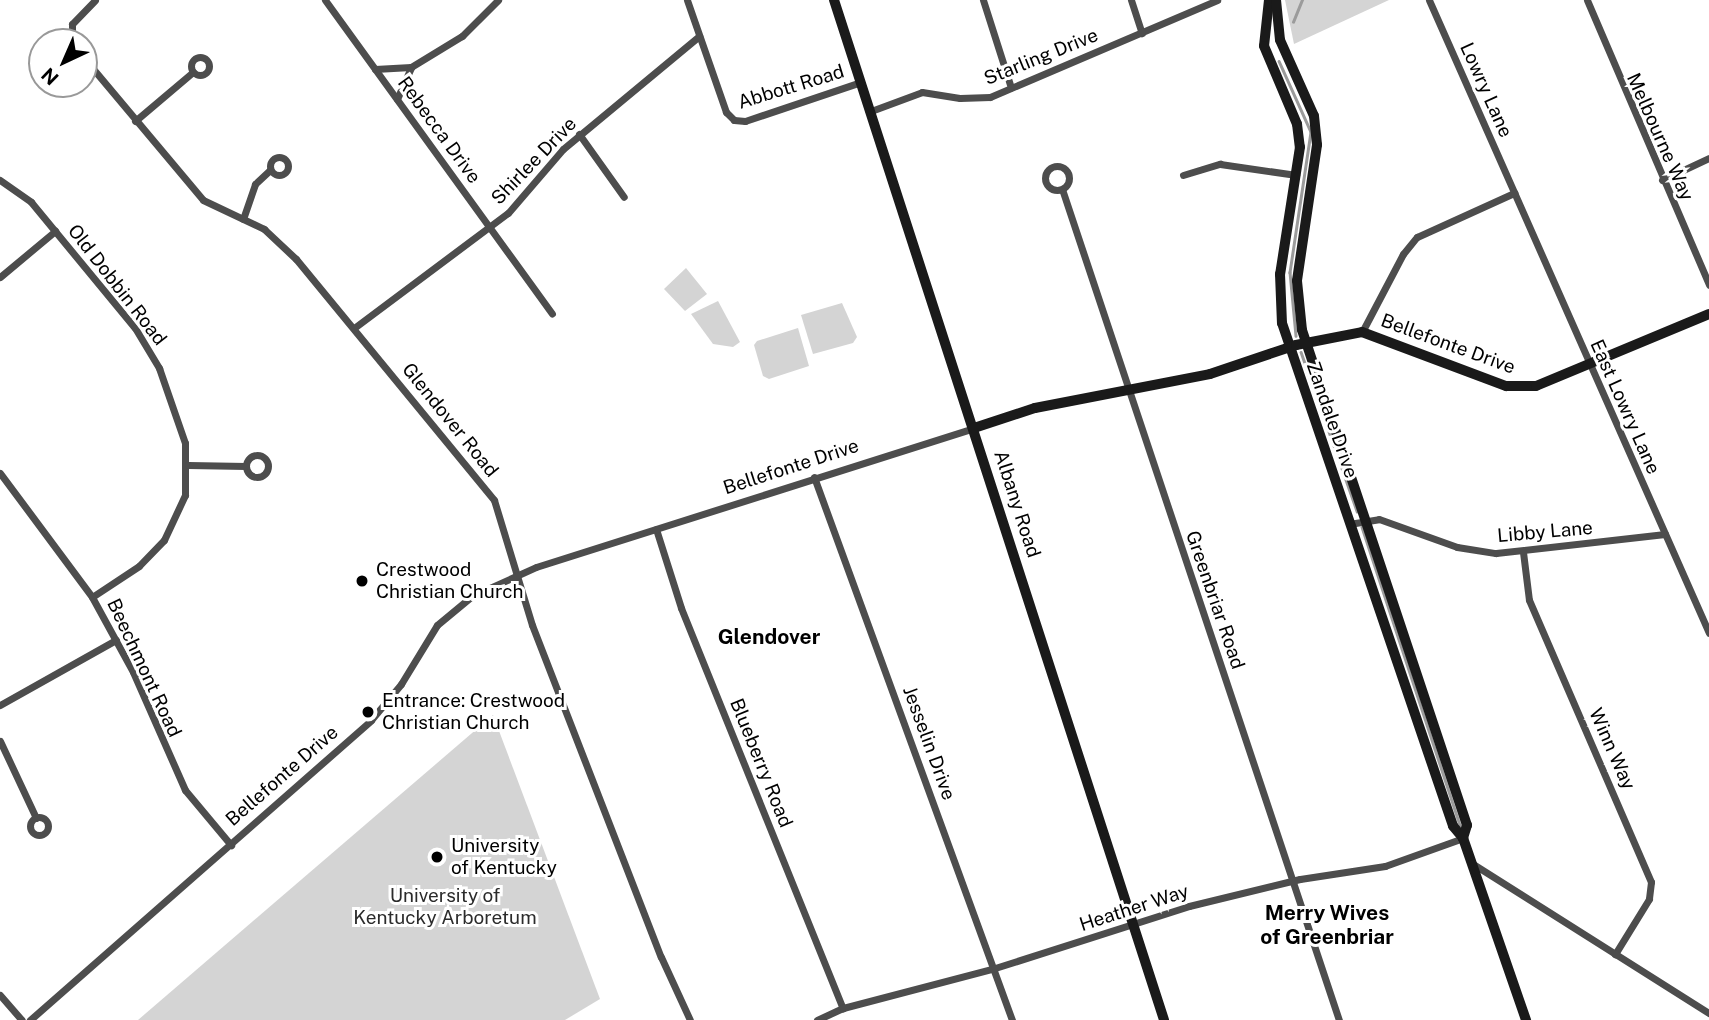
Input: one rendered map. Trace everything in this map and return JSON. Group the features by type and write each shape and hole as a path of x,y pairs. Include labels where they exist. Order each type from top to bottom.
{"street":[{"path":"72,28 72,24 95,0"},
{"name":"Rebecca Drive","path":"325,0 552,314"},
{"path":"375,69 411,67 464,35 498,0"},
{"name":"Abbott Road","path":"687,0 726,112 737,121 862,82"},
{"name":"Albany Road","path":"834,0 1164,1020"},
{"path":"983,0 1011,88"},
{"path":"1131,0 1142,33"},
{"name":"Starling Drive","path":"871,111 922,92 979,99 1011,88 1217,0"},
{"name":"Zandale Drive","path":"1269,0 1264,46 1299,132 1296,175 1279,285 1289,347 1453,826 1464,838 1526,1020"},
{"name":"Zandale Drive","path":"1276,0 1280,40 1314,116 1317,145 1297,281 1307,344 1367,519 1393,610 1467,825 1464,838"},
{"name":"Lowry Lane","path":"1429,0 1514,192"},
{"name":"Melbourne Way","path":"1587,0 1709,285"},
{"name":"Shirlee Drive","path":"354,328 490,227 524,198 579,134 699,36"},
{"path":"397,100 411,67"},
{"path":"135,121 193,72"},
{"name":"Glendover Road","path":"98,75 203,200 274,236 354,328 494,500 517,574 615,843 690,1020"},
{"path":"579,134 624,197"},
{"path":"1662,180 1709,158"},
{"path":"1183,175 1220,164 1296,175"},
{"path":"243,219 255,184 270,170"},
{"name":"Old Dobbin Road","path":"0,180 31,202 152,354 169,391 188,465 185,495 164,540 139,566 92,597"},
{"name":"Greenbriar Road","path":"1062,189 1339,1020"},
{"path":"1362,332 1403,254 1417,237 1514,192"},
{"name":"East Lowry Lane","path":"1514,192 1709,633"},
{"path":"0,277 55,231"},
{"name":"Bellefonte Drive","path":"30,1020 371,720 450,612 517,574 1035,408 1226,370 1289,347 1362,332 1516,388 1548,384 1709,314"},
{"path":"188,465 246,466"},
{"name":"Beechmont Road","path":"0,473 92,597 116,640 185,790 230,845"},
{"name":"Jesselin Drive","path":"814,477 1012,1020"},
{"path":"1349,524 1367,519"},
{"name":"Libby Lane","path":"1367,519 1471,551 1523,552 1665,534"},
{"name":"Blueberry Road","path":"656,528 681,608 843,1008"},
{"name":"Winn Way","path":"1523,552 1530,600 1651,882 1649,899 1615,954"},
{"path":"0,705 116,640"},
{"path":"0,740 36,818"},
{"name":"Heather Way","path":"817,1020 843,1008 995,968 1133,925 1293,882 1385,866 1464,838"},
{"path":"1472,864 1709,1013"},
{"path":"0,995 22,1020"}],"green space":[{"path":"1285,0 1389,0 1294,44"},
{"path":"686,268 707,294 685,311 664,289"},
{"path":"718,301 740,342 733,347 713,344 691,314"},
{"path":"842,303 857,337 853,343 813,354 801,315"},
{"path":"798,328 809,366 769,379 763,376 754,345 757,341"},
{"name":"University of Kentucky Arboretum","path":"493,715 600,999 565,1020 138,1020"}],"waterway":[{"path":"1293,22 1302,0"},
{"path":"1279,61 1311,132 1290,272 1296,336"},
{"path":"1301,352 1357,511"},
{"path":"1362,527 1460,825"}],"place":[{"name":"Crestwood Christian Church","path":"362,581"},
{"name":"Entrance: Crestwood Christian Church","path":"368,712"},
{"name":"University of Kentucky","path":"437,857"}],"district":[{"name":"Glendover","path":"769,637"},
{"name":"Merry Wives of Greenbriar","path":"1327,925"}]}
